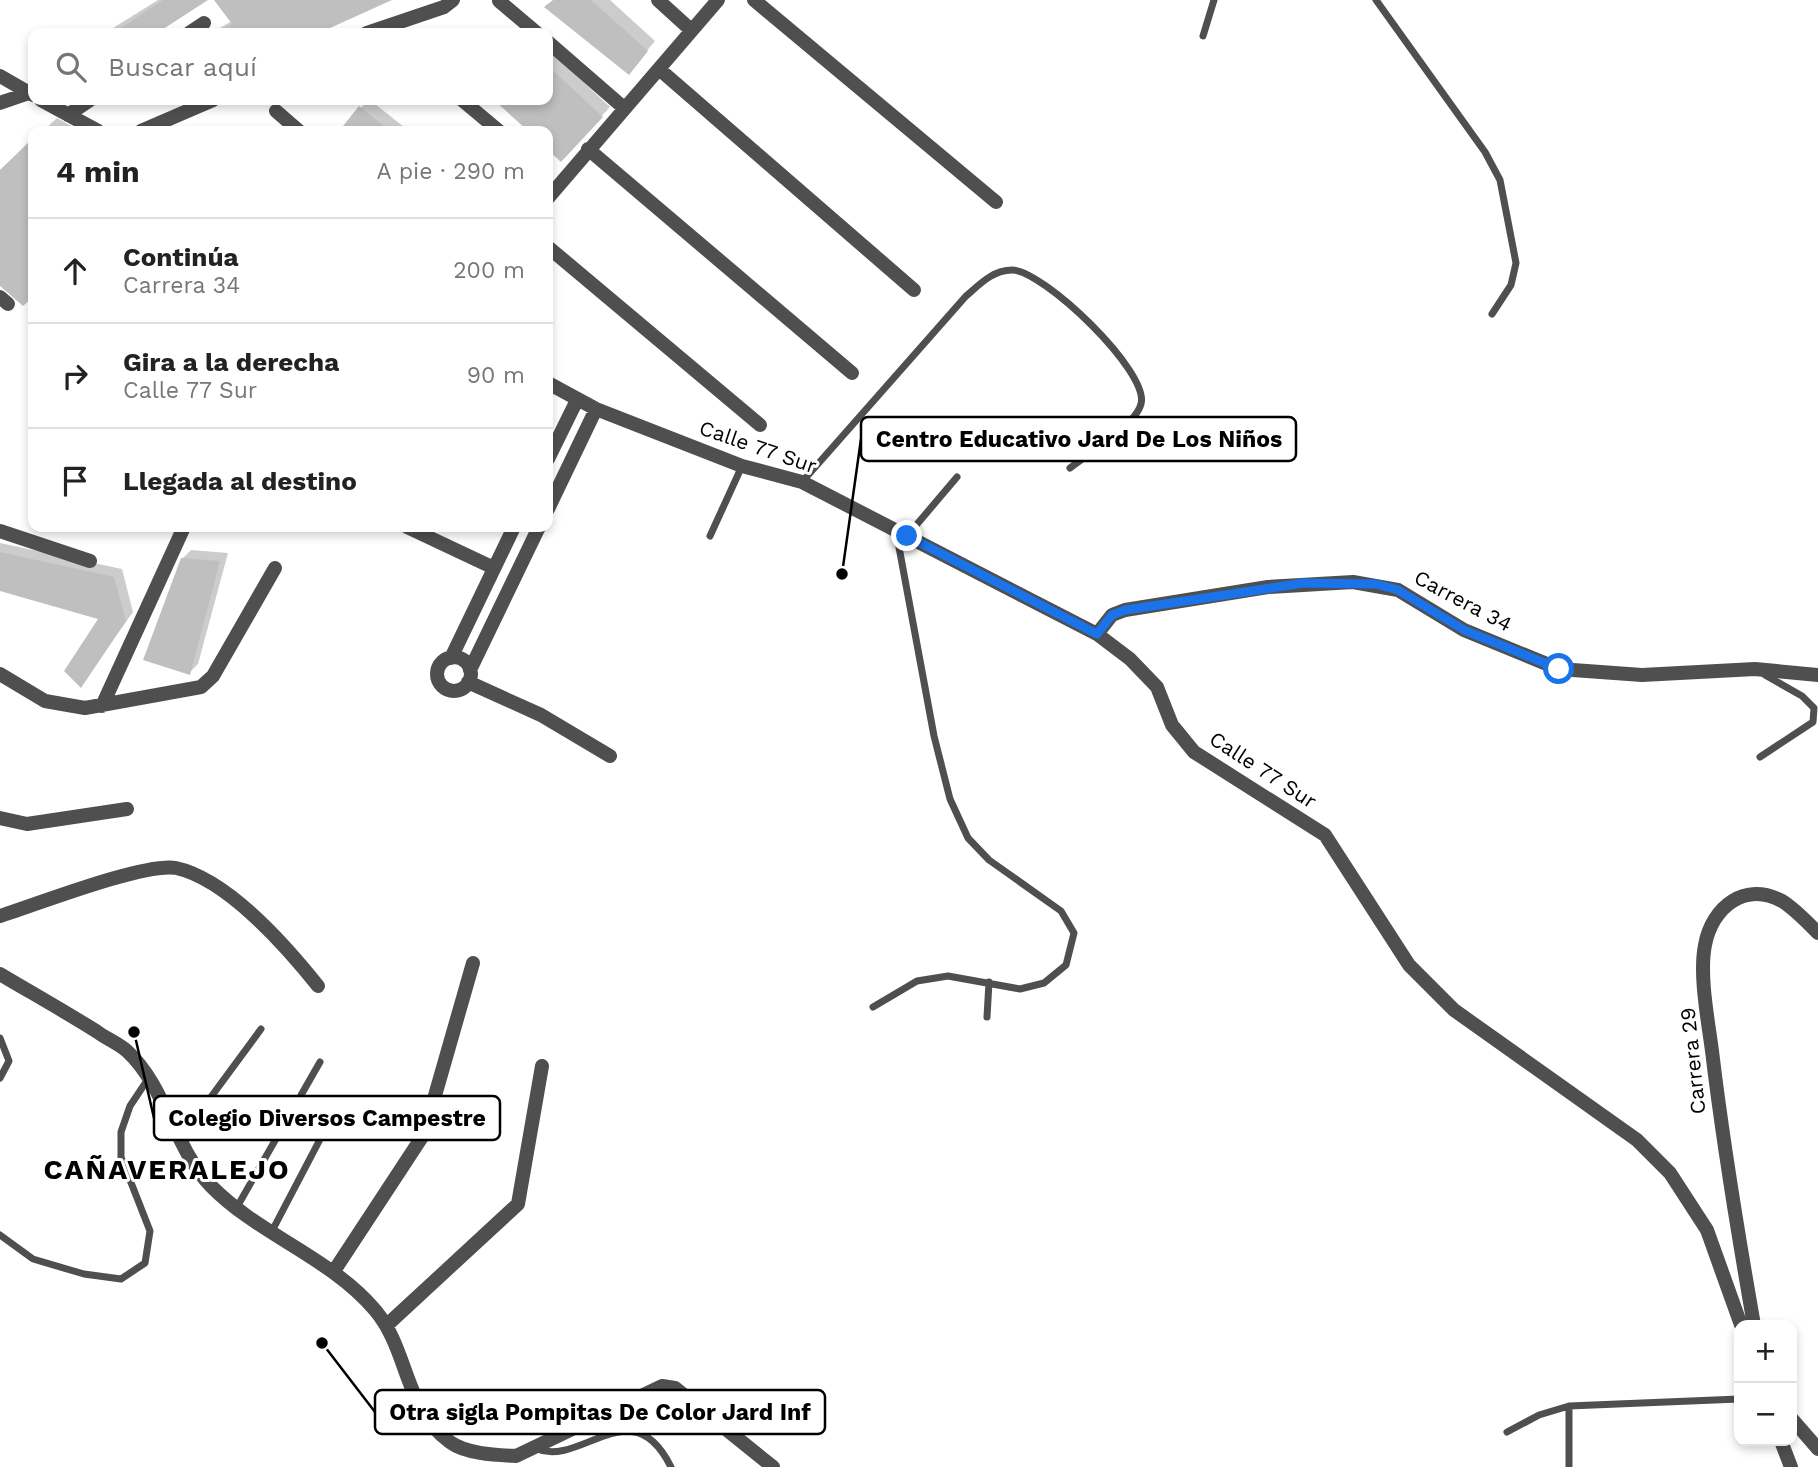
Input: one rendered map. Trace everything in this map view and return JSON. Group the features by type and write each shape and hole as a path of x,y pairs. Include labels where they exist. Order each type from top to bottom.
{"street":[{"path":"382,28 444,7 453,0"},
{"path":"658,0 691,30"},
{"path":"553,192 718,0"},
{"path":"754,0 996,202"},
{"path":"499,1 531,28"},
{"path":"196,28 204,23"},
{"path":"553,46 624,108"},
{"path":"659,69 914,290"},
{"path":"0,76 28,92"},
{"path":"0,103 28,97"},
{"path":"50,105 89,126"},
{"path":"68,115 83,105"},
{"path":"153,126 201,105"},
{"path":"468,105 493,126"},
{"path":"276,111 293,126"},
{"path":"588,149 852,373"},
{"path":"553,176 561,182"},
{"path":"553,251 760,425"},
{"name":"Calle 77 Sur","path":"553,386 596,409 742,466 802,482 1097,634 1130,659 1157,687 1172,725 1194,752 1325,835 1409,965 1454,1010 1637,1140 1670,1173 1707,1230 1739,1320"},
{"path":"553,449 577,400"},
{"path":"553,499 596,409"},
{"path":"0,531 90,561"},
{"path":"102,706 182,532"},
{"path":"418,532 494,568"},
{"path":"512,532 451,658 438,668 439,684 454,691 469,676 537,532"},
{"path":"0,674 45,701 85,708 201,687 213,676 275,568"},
{"name":"Carrera 34","path":"1097,634 1112,615 1125,610 1268,587 1353,582 1398,590 1464,630 1559,669 1642,675 1755,669 1818,675"},
{"path":"451,658 459,659 469,676 610,756"},
{"path":"0,818 27,824 127,809"},
{"path":"0,916 144,870 173,867 206,878 275,934 318,986"},
{"name":"Carrera 29","path":"1753,1320 1726,1170 1707,1012 1704,948 1709,926 1720,910 1738,896 1762,894 1783,902 1818,933"},
{"path":"334,1271 424,1134 473,963"},
{"path":"0,974 127,1052 148,1079 179,1140 210,1185 237,1207 334,1271 387,1325 419,1406 450,1443 499,1455 516,1456 537,1449 647,1390 662,1386 675,1388 774,1467"},
{"path":"387,1325 518,1204 542,1066"},
{"path":"1797,1425 1818,1449"},
{"path":"1783,1446 1791,1467"}],"lane":[{"path":"1203,36 1214,0"},
{"path":"1376,0 1485,152 1500,180 1516,263 1510,285 1492,314"},
{"path":"802,482 967,296 987,277 1013,270 1033,277 1058,296 1124,359 1141,387 1142,403 1132,421 1070,468"},
{"path":"710,536 742,466"},
{"path":"873,1007 917,981 948,976 1020,989 1044,983 1066,965 1074,933 1061,911 989,860 968,838 950,799 934,736 901,533 957,477"},
{"path":"1755,669 1802,696 1814,708 1813,722 1760,757"},
{"path":"986,1017 989,982"},
{"path":"179,1140 261,1029"},
{"path":"0,1038 9,1061 0,1078"},
{"path":"237,1207 320,1062"},
{"path":"0,1235 33,1259 84,1274 121,1279 145,1263 150,1231 121,1157 121,1132 130,1106 148,1079"},
{"path":"272,1231 327,1126"},
{"path":"1507,1432 1539,1415 1569,1406 1734,1399"},
{"path":"1569,1406 1569,1467"},
{"path":"537,1449 557,1452 614,1432 638,1433 658,1446 671,1467"}],"building":[{"path":"163,0 208,0 165,28 121,28"},
{"path":"214,0 392,0 330,28 225,28 232,24"},
{"path":"553,0 591,0 648,51 629,75 544,7"},
{"path":"553,71 603,117 561,162 553,155 553,126 523,126 499,105 553,105"},
{"path":"359,106 384,126 343,126"},
{"path":"28,143 28,302 23,306 0,286 0,170"},
{"path":"0,552 114,577 126,621 81,688 64,671 98,619 0,591"},
{"path":"181,558 220,561 190,675 143,660"}],"place":[{"name":"Centro Educativo Jard De Los Niños","path":"842,574"},
{"name":"Colegio Diversos Campestre","path":"134,1032"},
{"name":"Otra sigla Pompitas De Color Jard Inf","path":"322,1343"}],"district":[{"name":"CAÑAVERALEJO","path":"167,1169"}],"route":[{"path":"907,536 1097,634 1112,615 1125,610 1268,587 1353,582 1398,590 1464,630 1559,669"}]}
